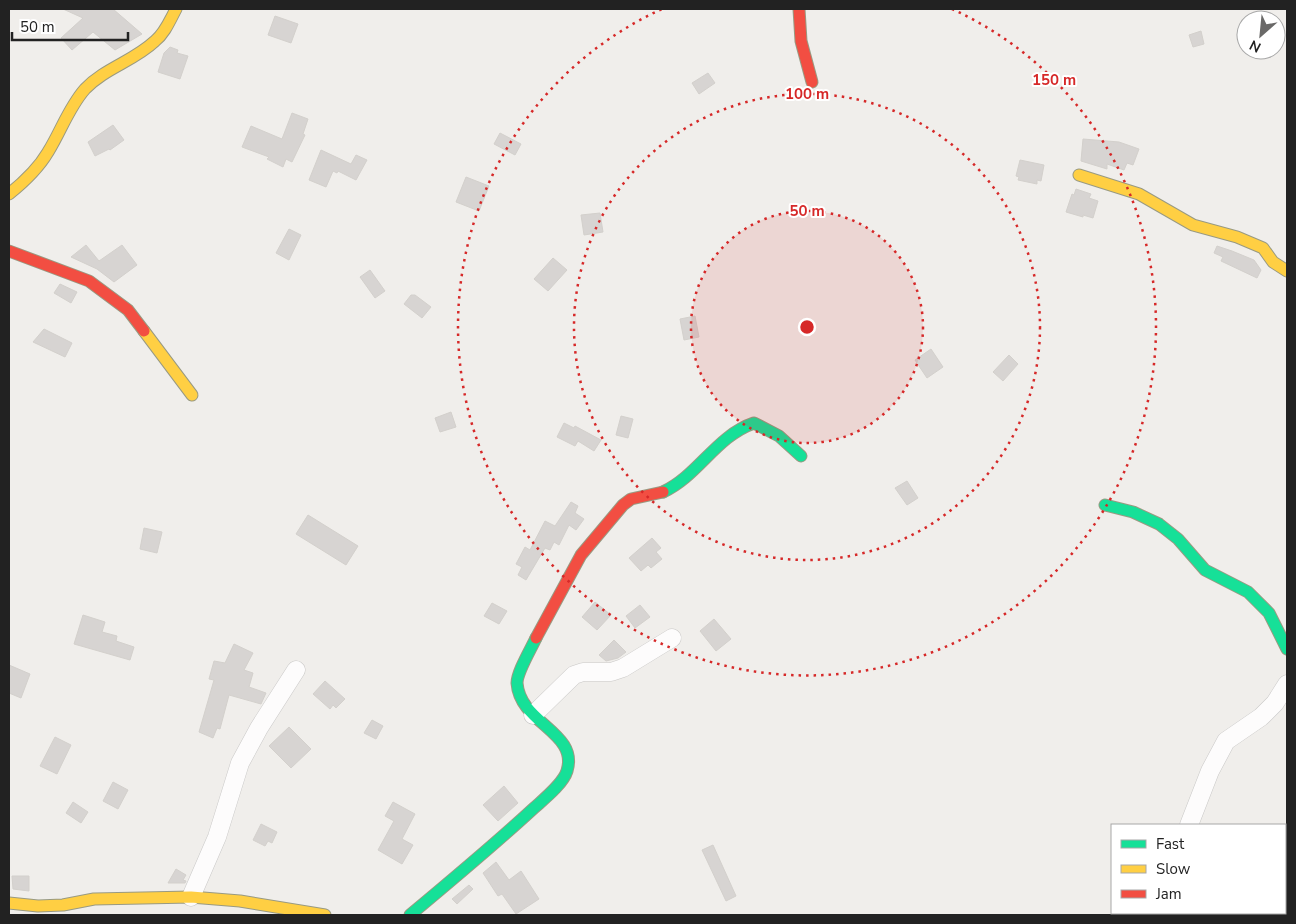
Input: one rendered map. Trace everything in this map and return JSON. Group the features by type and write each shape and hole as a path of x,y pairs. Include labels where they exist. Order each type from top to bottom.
{"street":[{"path":"9,194 26,180 42,162 78,97 93,82 155,42 176,9"},
{"path":"799,9 801,41 812,82"},
{"path":"1078,175 1139,194 1193,225 1237,236 1262,248 1272,262 1287,271"},
{"path":"9,251 89,281 128,310 192,395"},
{"path":"410,915 494,845 557,786 568,772 568,760 564,744 556,734 540,723 521,699 518,682 522,667 539,631 581,555 623,505 631,499 663,492 676,486 720,444 740,428 754,423 766,427 784,438 801,456"},
{"path":"1105,505 1126,508 1152,520 1173,534 1204,569 1221,580 1238,586 1255,596 1265,606 1276,623 1287,649"},
{"path":"533,715 574,676 583,672 611,672 623,668 672,638"},
{"path":"191,897 217,837 240,763 259,728 296,670"},
{"path":"1189,824 1210,770 1226,741 1261,718 1275,703 1287,684"},
{"path":"9,903 38,906 63,905 94,899 191,897 270,905 325,915"}],"building":[{"path":"63,9 113,9 142,34 115,50 93,32 72,50 61,38 83,18"},
{"path":"275,16 298,24 291,43 268,35"},
{"path":"1201,31 1204,44 1193,47 1189,35"},
{"path":"170,47 178,50 177,53 188,56 180,79 158,72 164,53"},
{"path":"708,73 715,83 699,94 692,83"},
{"path":"292,113 308,119 303,134 305,135 292,162 286,159 283,167 267,159 269,157 242,147 251,126 282,139"},
{"path":"113,125 124,140 110,150 95,156 88,142"},
{"path":"500,133 521,144 515,155 494,144"},
{"path":"1083,139 1119,142 1139,149 1133,165 1127,163 1124,170 1107,164 1107,169 1081,161"},
{"path":"321,150 351,164 356,155 367,160 356,180 338,171 337,173 333,171 326,187 309,180"},
{"path":"1020,160 1044,165 1041,181 1037,180 1037,184 1018,180 1019,177 1016,176"},
{"path":"466,177 489,186 479,211 456,202"},
{"path":"1076,189 1091,194 1089,198 1098,201 1093,218 1066,212 1072,194 1074,195"},
{"path":"600,213 603,232 584,235 581,215"},
{"path":"289,229 301,235 289,260 276,253"},
{"path":"86,245 99,261 122,245 137,265 114,282 97,269 71,257"},
{"path":"1217,246 1254,260 1261,270 1257,278 1221,261 1223,257 1214,253"},
{"path":"553,258 567,270 548,291 534,279"},
{"path":"370,270 385,291 375,298 360,277"},
{"path":"60,284 77,292 71,303 54,293"},
{"path":"411,295 415,295 431,307 422,318 404,304"},
{"path":"695,316 699,337 684,340 680,319"},
{"path":"44,329 72,343 65,357 33,342"},
{"path":"931,349 943,367 927,378 915,360"},
{"path":"1009,355 1018,364 1003,381 993,372"},
{"path":"451,412 456,427 440,432 435,418"},
{"path":"621,416 633,419 628,438 616,435"},
{"path":"564,423 574,428 575,426 601,440 594,451 578,441 575,446 557,437"},
{"path":"907,481 918,498 907,505 895,488"},
{"path":"571,502 578,506 575,513 584,519 576,530 569,525 559,545 554,542 550,550 545,548 526,580 518,575 522,567 516,564 525,547 530,550 545,521 555,526"},
{"path":"308,515 358,546 346,565 296,534"},
{"path":"144,528 162,532 157,553 140,549"},
{"path":"652,538 661,548 656,552 662,559 651,568 648,565 641,571 629,558"},
{"path":"595,602 611,615 597,630 582,617"},
{"path":"492,603 507,611 499,624 484,616"},
{"path":"640,605 650,617 635,628 626,616"},
{"path":"83,615 105,622 102,632 117,636 116,641 134,647 130,660 74,644"},
{"path":"714,619 731,639 716,651 700,631"},
{"path":"614,640 626,652 618,658 606,661 599,655"},
{"path":"234,644 253,653 244,670 253,673 249,687 266,693 261,704 229,695 220,729 217,728 213,738 199,732 214,680 209,679 214,661 225,663"},
{"path":"9,665 30,674 21,698 9,693"},
{"path":"325,681 345,699 336,708 333,705 330,709 313,694"},
{"path":"372,720 383,726 376,739 364,733"},
{"path":"289,727 311,749 291,768 269,746"},
{"path":"55,737 71,745 57,774 40,766"},
{"path":"113,782 128,790 118,809 103,801"},
{"path":"504,786 518,803 498,821 483,805"},
{"path":"73,802 88,812 81,823 66,813"},
{"path":"393,802 415,814 402,839 413,845 402,864 378,850 394,821 385,816"},
{"path":"261,824 277,832 272,843 268,841 265,846 253,840"},
{"path":"713,845 736,896 726,901 702,850"},
{"path":"496,862 509,880 521,871 539,899 516,914 502,894 498,896 483,873"},
{"path":"176,869 186,875 183,880 186,881 185,883 168,883"},
{"path":"12,876 29,876 29,891 13,889"},
{"path":"469,885 473,889 457,904 452,899"}],"traffic: fast":[{"path":"663,492 687,476 729,437 754,423 779,436 801,456"},
{"path":"1105,505 1133,512 1159,524 1178,539 1205,570 1248,592 1269,613 1287,649"},
{"path":"410,915 519,822 553,791 565,776 568,758 565,747 528,709 521,697 517,683 522,667 536,638"}],"traffic: slow":[{"path":"9,194 40,164 53,144 74,103 85,89 101,75 138,54 159,38 176,9"},
{"path":"1079,175 1139,194 1193,225 1237,237 1263,248 1273,262 1287,271"},
{"path":"144,331 192,395"},
{"path":"9,903 38,906 63,905 94,899 191,897 240,901 325,915"}],"traffic: jam":[{"path":"799,9 801,41 812,82"},
{"path":"9,251 89,281 128,310 144,331"},
{"path":"536,638 581,555 623,505 631,499 663,492"}]}
